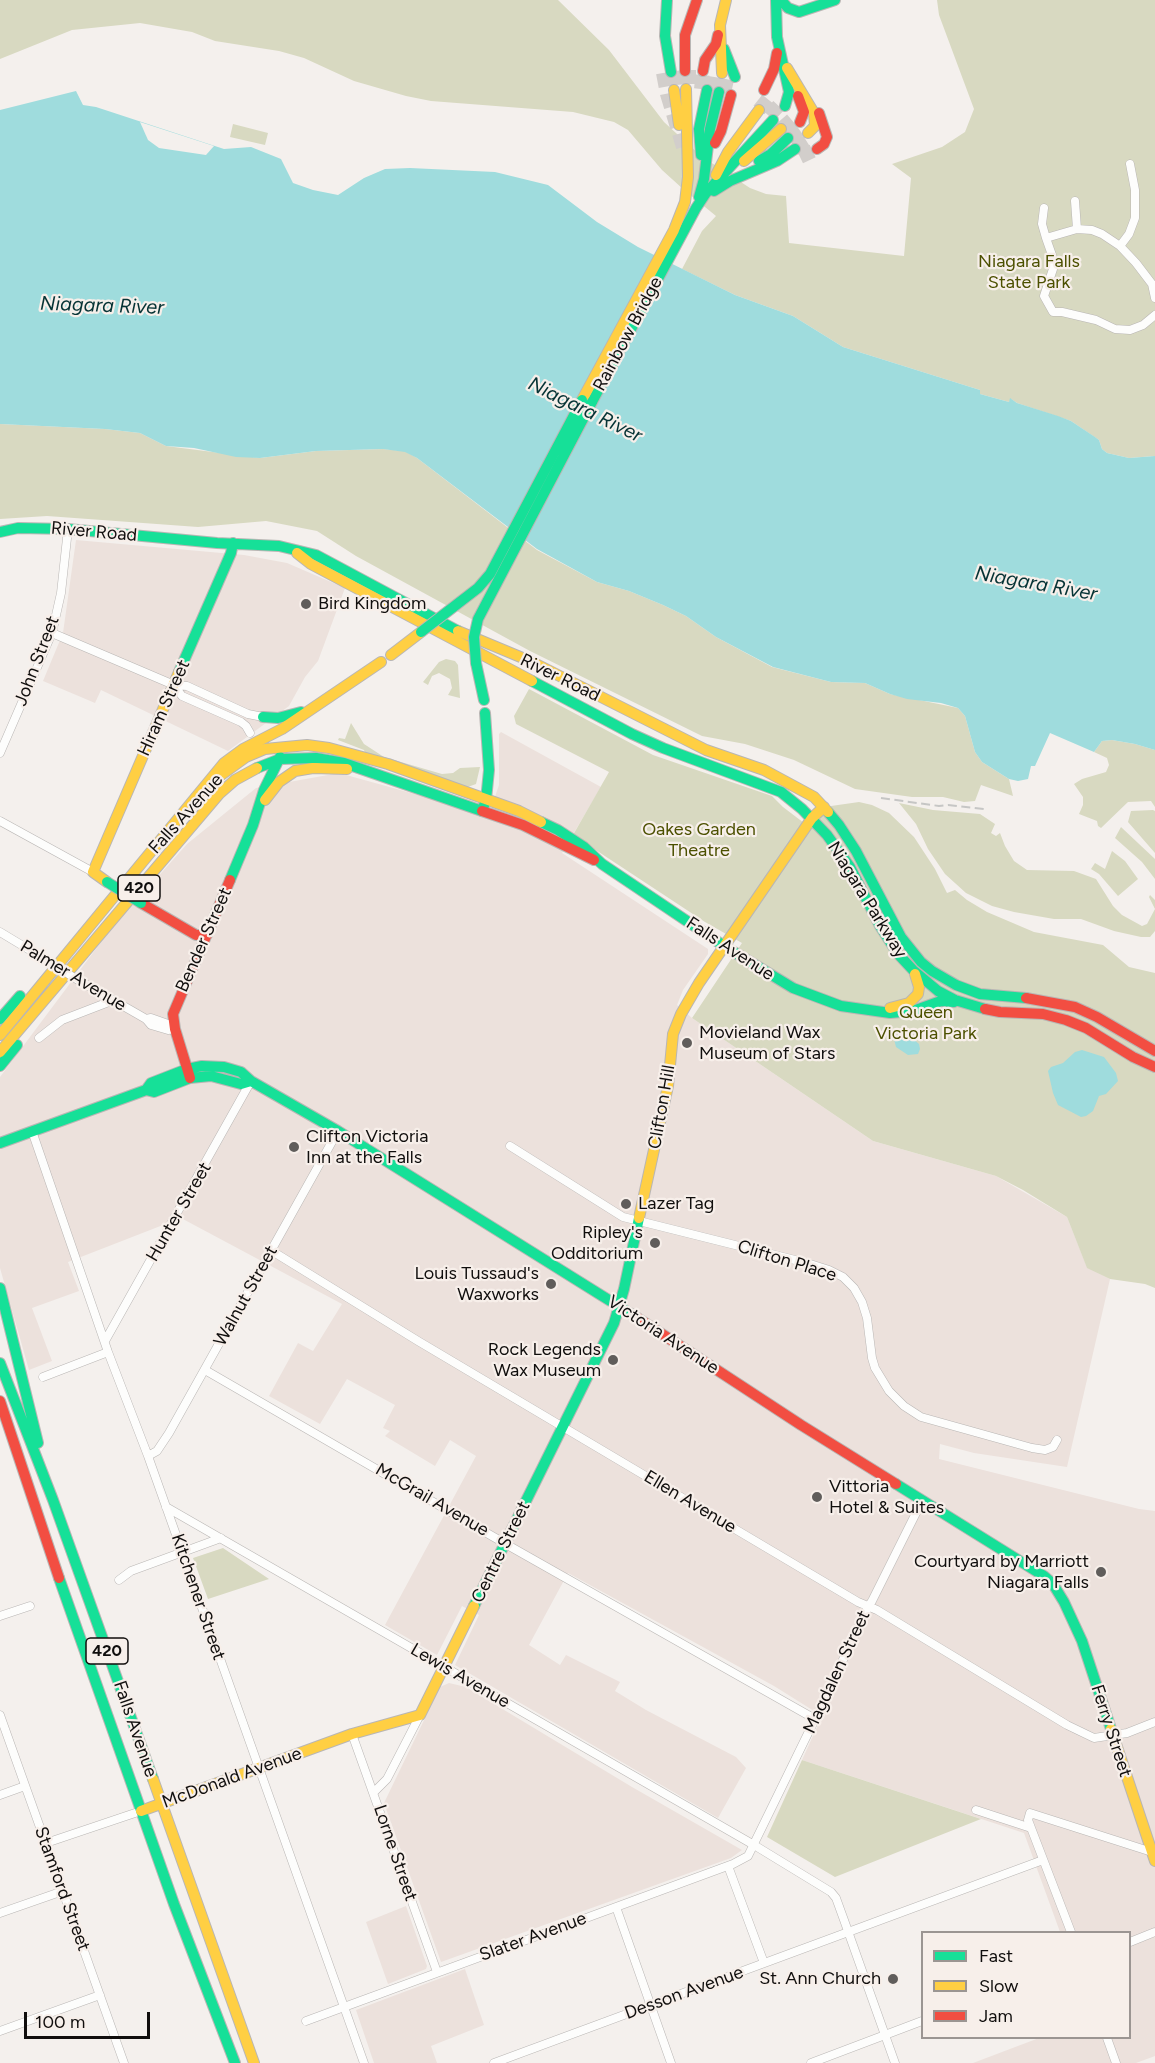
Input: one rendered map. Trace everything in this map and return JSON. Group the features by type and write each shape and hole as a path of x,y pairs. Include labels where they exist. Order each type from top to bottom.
{"main road":[{"path":"667,0 664,57 676,72"},
{"path":"676,72 697,0"},
{"path":"720,45 705,60 719,73 720,45 720,28 726,0"},
{"path":"776,0 778,42 789,92 790,113"},
{"path":"781,0 788,8 797,12 835,0"},
{"path":"676,72 684,47 685,35"},
{"path":"666,40 676,72"},
{"path":"784,70 815,117 815,126 790,113 776,83 784,70"},
{"path":"680,90 687,169"},
{"path":"796,91 812,101 819,113 827,137 826,142 817,149"},
{"path":"790,113 794,107 796,91"},
{"path":"716,92 707,139 710,188 701,164 716,92"},
{"path":"790,113 821,128 819,113"},
{"name":"Rainbow Bridge","path":"391,655 478,588 490,574 676,225 685,202 687,169 682,124"},
{"path":"710,188 778,128"},
{"path":"710,188 778,128"},
{"path":"741,163 768,156 778,128"},
{"name":"Rainbow Bridge","path":"484,700 474,643 478,619 710,188 778,128"},
{"name":"River Road","path":"0,532 18,528 68,529 279,546 316,555 468,636 530,661 706,750 790,783 814,797 824,807"},
{"name":"Hiram Street","path":"93,872 231,553 232,543"},
{"name":"River Road","path":"294,551 311,564 632,734 663,748 781,792 812,818"},
{"path":"194,801 224,763 243,749 276,732 317,706 381,662"},
{"path":"263,717 286,717 317,706"},
{"path":"482,811 486,800 489,770 485,713"},
{"path":"243,749 250,740 250,733"},
{"name":"Falls Avenue","path":"0,1035 194,801 221,774 239,761 265,749 285,746 329,748 388,764 519,811 558,830 584,847 602,864"},
{"name":"Bender Street","path":"189,1074 175,1029 173,1014 261,805 264,790 285,746"},
{"name":"Falls Avenue","path":"0,1052 219,794 252,770 280,759 316,758 344,763 523,825 602,864 724,946 793,988 841,1006 890,1013 906,1013 947,1001 975,1007"},
{"name":"Bender Street","path":"261,805 279,782 295,771 313,768 364,770"},
{"name":"Clifton Hill","path":"619,1306 668,1086 673,1034 687,1001 812,818 824,807"},
{"name":"Niagara Parkway","path":"824,807 856,852 901,937 921,962 932,971 956,985 980,994 1040,999 1076,1008 1097,1017 1155,1051"},
{"name":"Niagara Parkway","path":"812,818 850,867 880,926 898,954 938,991 975,1007 1000,1012 1043,1014 1066,1020 1086,1028 1133,1057 1155,1067"},
{"path":"93,872 196,935 207,935"},
{"name":"Falls Avenue","path":"869,1010 903,1006 914,999 919,987 913,970"},
{"path":"0,1019 23,993 50,972"},
{"path":"0,1066 51,1004 60,982"},
{"name":"Victoria Avenue","path":"0,1143 146,1090 151,1083 189,1074 202,1066 241,1072 251,1081 338,1131 619,1306 796,1422 1044,1576 1053,1584 1064,1602"},
{"path":"0,1288 53,1500"},
{"name":"Centre Street","path":"420,1715 614,1323 619,1306"},
{"name":"Falls Avenue","path":"0,1363 53,1500 254,2063"},
{"name":"Falls Avenue","path":"0,1401 75,1627 236,2063"},
{"name":"Ferry Street","path":"1064,1602 1083,1641 1154,1856"},
{"name":"McDonald Avenue","path":"141,1810 352,1734 420,1715"}],"street":[{"path":"1120,246 1135,218 1135,190 1130,164"},
{"path":"1076,201 1077,229"},
{"path":"1044,208 1042,224 1052,255 1053,269 1044,296 1053,312 1081,316 1115,329 1124,330 1136,329 1155,315"},
{"path":"1046,238 1077,229 1092,230 1120,246 1153,284 1155,298"},
{"name":"John Street","path":"0,753 52,633 61,593 68,529"},
{"path":"52,633 174,685 187,686 238,710 263,717"},
{"path":"174,685 182,696 241,722 250,733"},
{"path":"0,821 93,872"},
{"name":"Palmer Avenue","path":"0,932 146,1019 151,1025 168,1030 175,1029"},
{"path":"39,1038 62,1020 114,1000"},
{"name":"Hunter Street","path":"105,1341 251,1081"},
{"name":"Kitchener Street","path":"32,1131 108,1352 148,1456 364,2063"},
{"name":"Walnut Street","path":"148,1456 157,1451 169,1433 338,1131"},
{"name":"Clifton Place","path":"510,1146 623,1217 807,1263 843,1277 854,1288 862,1302 867,1318 875,1368 889,1391 904,1406 921,1417 1032,1448 1045,1450 1053,1447 1057,1440"},
{"name":"Ellen Avenue","path":"272,1251 693,1505 915,1633 1067,1725 1094,1738 1113,1736"},
{"path":"43,1377 108,1352"},
{"name":"McGrail Avenue","path":"205,1370 505,1544 815,1719"},
{"name":"Magdalen Street","path":"754,1845 868,1606 922,1501"},
{"name":"Lewis Avenue","path":"166,1507 754,1845 831,1892 836,1898 895,2063"},
{"path":"119,1580 131,1571 220,1538"},
{"path":"0,1616 30,1606"},
{"name":"Stamford Street","path":"0,1715 124,2063"},
{"name":"Centre Street","path":"374,1792 387,1779 420,1715"},
{"path":"1113,1736 1155,1722"},
{"name":"Lorne Street","path":"352,1734 437,1972"},
{"path":"0,1795 25,1786"},
{"name":"McDonald Avenue","path":"46,1843 141,1810"},
{"path":"976,1810 1031,1828"},
{"path":"1071,1931 1028,1820 1030,1813 1154,1856"},
{"name":"Slater Avenue","path":"306,2021 728,1866 747,1856 754,1845"},
{"name":"Desson Avenue","path":"494,2063 1043,1860"},
{"path":"728,1866 764,1963"},
{"path":"0,1913 63,1891"},
{"path":"616,1907 671,2063"},
{"path":"1131,1942 1155,1932"},
{"path":"0,2031 100,1995"},
{"path":"811,2063 921,2021"},
{"path":"1108,2039 1116,2063"}],"shaded area":[{"path":"76,540 244,555 287,563 345,588 318,661 305,677 289,706 228,751 101,690 95,703 43,681 63,633"},
{"path":"501,732 601,787 562,853 708,949 708,954 683,990 677,1005 692,1018 873,1141 996,1176 1067,1217 1087,1267 1110,1279 1067,1467 974,1453 940,1444 939,1459 1139,1509 1155,1511 1155,2056 1136,2063 973,2063 1036,2039 1131,2039 1131,1931 1060,1931 1024,1833 802,1760 822,1716 774,1686 568,1573 529,1645 560,1665 566,1655 620,1682 615,1691 646,1710 736,1757 746,1768 718,1818 455,1665 479,1615 462,1606 437,1655 385,1625 476,1456 450,1440 435,1466 385,1436 390,1431 383,1428 395,1405 347,1379 320,1424 269,1396 298,1343 313,1351 342,1304 181,1218 68,1262 79,1291 32,1308 52,1361 29,1370 0,1268 0,1077 107,934 187,844 256,788 339,773 488,817 499,785 499,734"},
{"path":"449,1683 466,1687 742,1850 731,1858 441,1962 384,1803 440,1687"},
{"path":"406,1906 427,1966 426,1969 388,1984 366,1922"},
{"path":"465,1969 484,2025 431,2046 437,2063 374,2063 356,2010"}],"green space":[{"name":"Niagara Falls State Park","path":"0,0 558,0 609,50 664,122 701,156 750,188 766,194 786,196 789,243 904,256 911,178 892,164 942,147 965,132 974,109 939,15 937,0 1155,0 1155,456 1129,458 1107,453 1102,449 1099,440 1071,421 1011,399 1009,402 980,394 980,390 843,347 793,316 735,295 682,269 702,231 716,216 662,170 628,130 614,122 573,112 431,101 406,96 354,81 304,58 279,51 215,41 192,32 140,23 72,30 0,59"},
{"path":"233,124 268,133 265,145 230,137"},
{"path":"0,424 140,433 166,446 260,458 316,451 383,449 405,451 537,550 597,582 629,591 686,616 716,637 772,667 831,682 865,683 890,694 958,708 965,716 975,752 982,762 1009,779 1013,796 981,785 975,801 964,802 943,797 912,797 855,789 794,760 745,744 702,736 530,651 356,556 317,531 266,521 198,527 47,516 0,519"},
{"path":"446,659 455,661 458,665 460,698 448,695 452,688 450,679 439,673 432,676 428,685 423,682 439,662"},
{"name":"Queen Victoria Park","path":"529,689 653,755 772,796 804,823 824,807 859,802 872,805 889,813 914,837 935,869 947,893 955,890 987,912 1034,932 1103,945 1129,967 1155,973 1155,1288 1145,1284 1110,1279 1087,1268 1067,1217 1023,1190 996,1176 873,1141 692,1018 742,943 705,922 573,835 609,772 516,724 514,716"},
{"path":"351,723 364,744 384,757 442,774 453,773 460,768 480,767 476,784 465,788 365,753 364,750 338,740 339,738 345,739"},
{"path":"1112,740 1155,750 1155,807 1151,801 1128,802 1101,828 1097,821 1079,814 1083,805 1083,797 1074,784 1082,779 1106,772 1109,765 1107,758 1094,752 1102,741"},
{"path":"899,803 933,810 980,814 995,824 991,833 996,836 1000,833 1014,861 1027,870 1074,871 1096,879 1113,906 1122,915 1142,926 1147,924 1155,909 1155,931 1150,937 1141,937 1114,931 1081,919 1054,919 1014,912 992,906 966,893 945,874 928,849 916,824"},
{"path":"1131,811 1155,811 1155,853 1128,822"},
{"path":"1121,827 1155,859 1155,879 1142,862 1115,838"},
{"path":"1112,851 1125,861 1138,879 1118,896 1099,874 1091,869 1095,863 1105,869"},
{"path":"1150,895 1155,900 1155,909 1149,897"},
{"path":"223,1548 269,1579 208,1599 193,1558"},
{"path":"802,1760 981,1819 835,1877 767,1837"}],"water":[{"name":"Niagara River","path":"76,91 83,105 96,107 224,149 251,147 281,159 293,183 338,195 364,178 385,169 495,172 548,185 597,222 638,247 735,295 793,316 843,347 980,390 980,394 1009,402 1010,398 1017,403 1071,421 1099,440 1102,449 1107,453 1129,458 1155,456 1155,750 1112,740 1102,741 1094,752 1050,733 1035,766 1031,766 1028,779 1018,781 1009,779 982,762 975,752 965,716 958,708 941,703 907,699 865,683 831,682 773,667 716,637 686,616 629,591 597,582 537,549 417,458 405,452 383,449 316,451 260,458 236,457 194,448 166,446 140,433 0,424 0,110"},
{"path":"902,1034 911,1037 919,1044 918,1054 908,1055 896,1047 894,1039"},
{"path":"1082,1050 1104,1057 1116,1073 1118,1081 1106,1094 1099,1096 1093,1111 1081,1117 1058,1105 1048,1071 1051,1067 1063,1063 1075,1052"}],"pier":[{"path":"140,122 214,146 206,155 159,148 148,140"}],"tunnel":[{"path":"689,70 689,89"},
{"path":"675,71 677,90"},
{"path":"701,89 703,71"},
{"path":"713,91 716,72"},
{"path":"663,73 683,147"},
{"path":"724,93 728,75"},
{"path":"759,110 771,95"},
{"path":"769,116 781,103"},
{"path":"781,129 795,117"},
{"path":"788,138 803,127"},
{"path":"795,149 811,139"},
{"path":"800,157 817,149"}],"railway":[{"path":"881,798 984,809"}],"traffic: fast":[{"path":"667,0 665,36 671,72"},
{"path":"776,0 777,37 789,92 785,106"},
{"path":"781,0 788,8 799,12 835,0"},
{"path":"724,49 735,77"},
{"path":"701,155 699,129 707,90"},
{"path":"699,197 704,179 710,129 719,92"},
{"path":"592,402 696,208 706,193 773,120"},
{"path":"759,161 771,154 788,138"},
{"path":"714,191 730,181 777,161 795,149"},
{"path":"421,632 478,588 490,574 582,400"},
{"path":"476,663 474,637 478,619 592,402"},
{"path":"0,532 18,528 68,529 217,543 279,546 316,555 458,631"},
{"path":"179,672 231,553 233,543"},
{"path":"476,663 484,700"},
{"path":"532,681 663,748 781,792 802,809 827,835 850,867 880,926 898,954 913,970 938,991 955,1000 985,1009"},
{"path":"263,717 278,718 301,712"},
{"path":"257,768 280,759 316,758 344,763 482,811 486,800 489,770 485,713"},
{"path":"230,880 253,825 264,790 280,757"},
{"path":"828,812 856,851 901,937 921,962 956,985 980,994 1026,998"},
{"path":"541,822 584,847 602,864 724,946 793,988 841,1006 890,1013 913,1011 941,1001 954,1002"},
{"path":"107,882 141,903"},
{"path":"0,1019 20,996"},
{"path":"0,1066 17,1045"},
{"path":"146,1090 151,1083 187,1069 202,1066 224,1067 241,1072 251,1081 338,1131 636,1317"},
{"path":"0,1143 146,1090 154,1092 190,1078 211,1076 241,1084 251,1081"},
{"path":"474,1606 614,1323 624,1289 639,1218"},
{"path":"0,1288 38,1443"},
{"path":"0,1363 53,1500 153,1779"},
{"path":"896,1484 1044,1576 1053,1584 1082,1641 1111,1729"},
{"path":"59,1578 174,1904 235,2063"}],"traffic: slow":[{"path":"722,73 720,25 726,0"},
{"path":"787,68 814,113 815,126 808,133"},
{"path":"582,400 674,230 685,202 688,177 686,89"},
{"path":"674,90 679,125"},
{"path":"716,175 728,152 759,110"},
{"path":"744,161 781,129"},
{"path":"297,553 311,564 532,681"},
{"path":"458,631 530,661 706,750 764,770 814,797 828,812"},
{"path":"391,655 421,632"},
{"path":"0,1035 224,763 243,749 282,729 381,662"},
{"path":"107,882 93,872 179,672"},
{"path":"217,778 246,757 265,749 307,745 329,748 388,764 519,811 541,822"},
{"path":"0,1052 219,794 235,780 257,768"},
{"path":"265,800 279,782 295,771 313,768 347,769"},
{"path":"639,1218 668,1086 673,1034 681,1014 699,983 812,818 824,807"},
{"path":"890,1008 909,1003 918,994 919,987 915,974"},
{"path":"141,1811 352,1734 420,1715 474,1606"},
{"path":"1111,1729 1155,1861"},
{"path":"153,1779 254,2063"}],"traffic: jam":[{"path":"685,71 685,35 697,0"},
{"path":"703,71 705,60 716,44 718,35"},
{"path":"764,90 774,69 777,53"},
{"path":"715,143 721,131 731,95"},
{"path":"798,96 804,112 800,122"},
{"path":"817,149 824,144 827,137 819,113"},
{"path":"482,811 523,825 594,860"},
{"path":"190,1078 175,1029 173,1014 230,880"},
{"path":"141,903 196,935 207,935"},
{"path":"1026,998 1075,1007 1097,1017 1155,1051"},
{"path":"985,1009 1043,1014 1066,1020 1086,1028 1133,1057 1155,1067"},
{"path":"636,1317 896,1484"},
{"path":"0,1401 59,1578"}],"place":[{"name":"Bird Kingdom","path":"306,604"},
{"name":"Movieland Wax Museum of Stars","path":"687,1043"},
{"name":"Clifton Victoria Inn at the Falls","path":"294,1147"},
{"name":"Lazer Tag","path":"626,1204"},
{"name":"Ripley's Odditorium","path":"655,1243"},
{"name":"Louis Tussaud's Waxworks","path":"551,1284"},
{"name":"Rock Legends Wax Museum","path":"613,1360"},
{"name":"Vittoria Hotel & Suites","path":"817,1497"},
{"name":"Courtyard by Marriott Niagara Falls","path":"1101,1572"},
{"name":"St. Ann Church","path":"893,1979"}],"park label":[{"name":"Oakes Garden Theatre","path":"699,840"}]}
